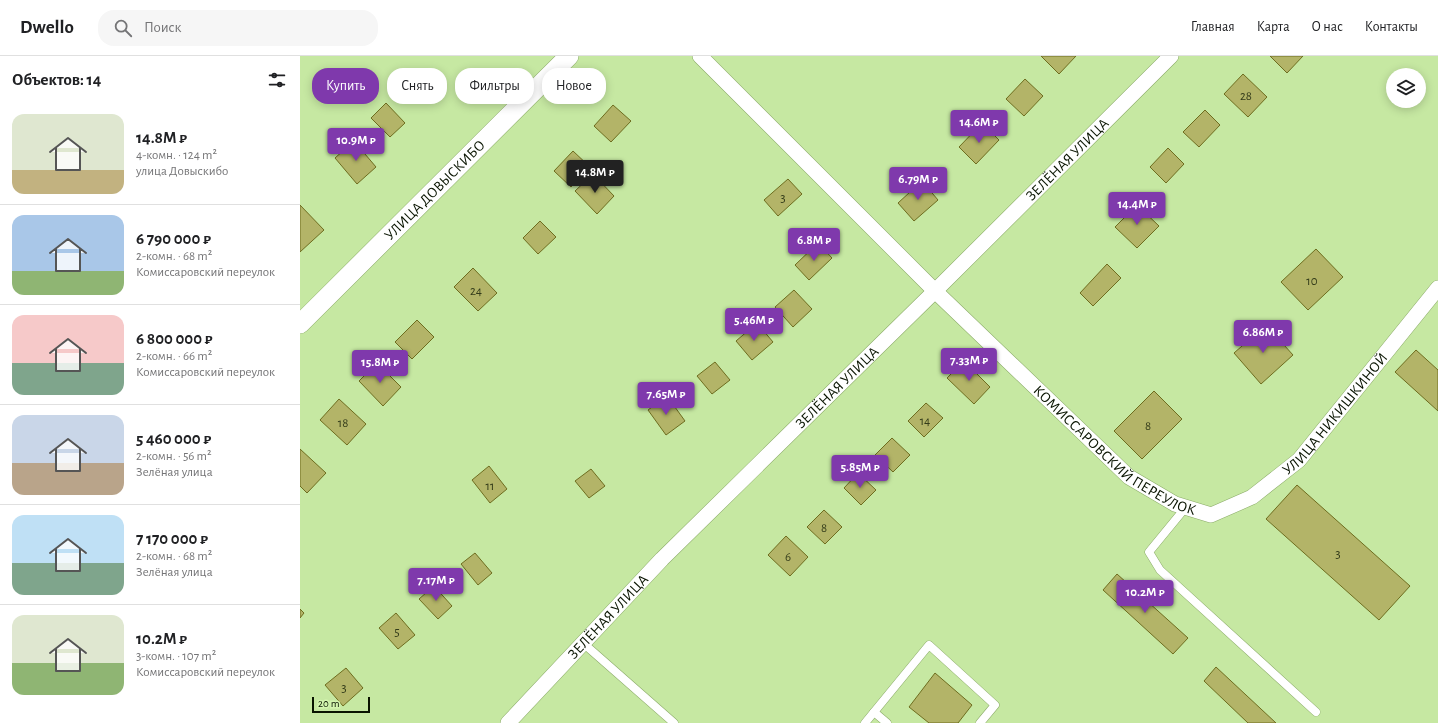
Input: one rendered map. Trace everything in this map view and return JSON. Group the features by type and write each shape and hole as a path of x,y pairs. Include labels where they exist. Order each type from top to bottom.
{"street":[{"name":"УЛИЦА ДОВЫСКИБО","path":"300,324 569,56"},
{"name":"КОМИССАРОВСКИЙ ПЕРЕУЛОК","path":"700,56 935,291 1129,478 1175,504 1211,515"},
{"name":"ЗЕЛЁНАЯ УЛИЦА","path":"508,723 662,559 935,291 1171,56"},
{"name":"УЛИЦА НИКИШКИНОЙ","path":"1211,515 1252,497 1299,460 1438,288"}],"lane":[{"path":"1186,507 1149,552 1160,570 1316,712"},
{"path":"584,643 674,723"},
{"path":"865,723 929,645 995,705 980,723"},
{"path":"874,712 887,723"}],"building":[{"path":"1041,56 1076,56 1059,74"},
{"path":"1270,56 1303,56 1287,73"},
{"path":"1243,74 1267,97 1248,117 1224,94"},
{"path":"1025,79 1043,96 1024,116 1006,99"},
{"path":"386,103 405,123 390,137 371,118"},
{"path":"613,105 631,121 611,142 594,126"},
{"path":"1205,110 1220,125 1199,147 1183,132"},
{"path":"982,123 999,140 976,164 959,147"},
{"path":"354,141 376,167 357,184 335,158"},
{"path":"1168,148 1184,164 1166,183 1150,167"},
{"path":"573,151 590,167 571,187 554,171"},
{"path":"593,174 614,196 597,214 575,191"},
{"path":"788,179 802,194 778,216 764,200"},
{"path":"922,181 938,200 914,221 898,203"},
{"path":"300,205 324,230 300,252"},
{"path":"1137,205 1159,226 1137,248 1115,227"},
{"path":"540,221 556,237 538,254 523,238"},
{"path":"818,243 832,258 809,280 795,265"},
{"path":"1316,249 1343,277 1308,310 1281,282"},
{"path":"1107,264 1121,278 1093,306 1080,293"},
{"path":"473,268 497,293 478,311 454,287"},
{"path":"794,290 812,309 793,327 775,307"},
{"path":"417,320 434,337 412,359 395,342"},
{"path":"757,323 773,342 752,360 736,341"},
{"path":"1266,325 1293,355 1261,384 1234,353"},
{"path":"1416,350 1438,370 1438,411 1395,372"},
{"path":"964,361 990,387 974,404 947,378"},
{"path":"715,362 730,380 712,394 697,376"},
{"path":"377,363 401,387 383,406 359,381"},
{"path":"1154,391 1182,419 1142,459 1114,431"},
{"path":"667,396 685,421 666,435 648,410"},
{"path":"339,399 366,424 347,445 320,420"},
{"path":"926,403 943,418 924,437 908,421"},
{"path":"892,438 910,455 893,472 875,455"},
{"path":"300,449 326,473 307,493 300,486"},
{"path":"489,466 507,489 490,503 472,480"},
{"path":"591,469 605,486 589,498 575,481"},
{"path":"858,473 876,490 861,505 844,488"},
{"path":"1297,485 1410,586 1379,620 1266,519"},
{"path":"824,510 842,527 825,544 807,527"},
{"path":"786,536 808,557 790,576 768,555"},
{"path":"475,553 492,573 478,585 461,564"},
{"path":"1117,574 1188,638 1173,654 1103,590"},
{"path":"434,586 452,606 438,619 419,599"},
{"path":"300,609 304,613 300,618"},
{"path":"396,613 415,635 398,649 379,628"},
{"path":"1216,667 1276,723 1248,723 1204,681"},
{"path":"346,668 363,688 343,706 325,685"},
{"path":"935,673 972,705 958,723 929,723 909,707"}]}
